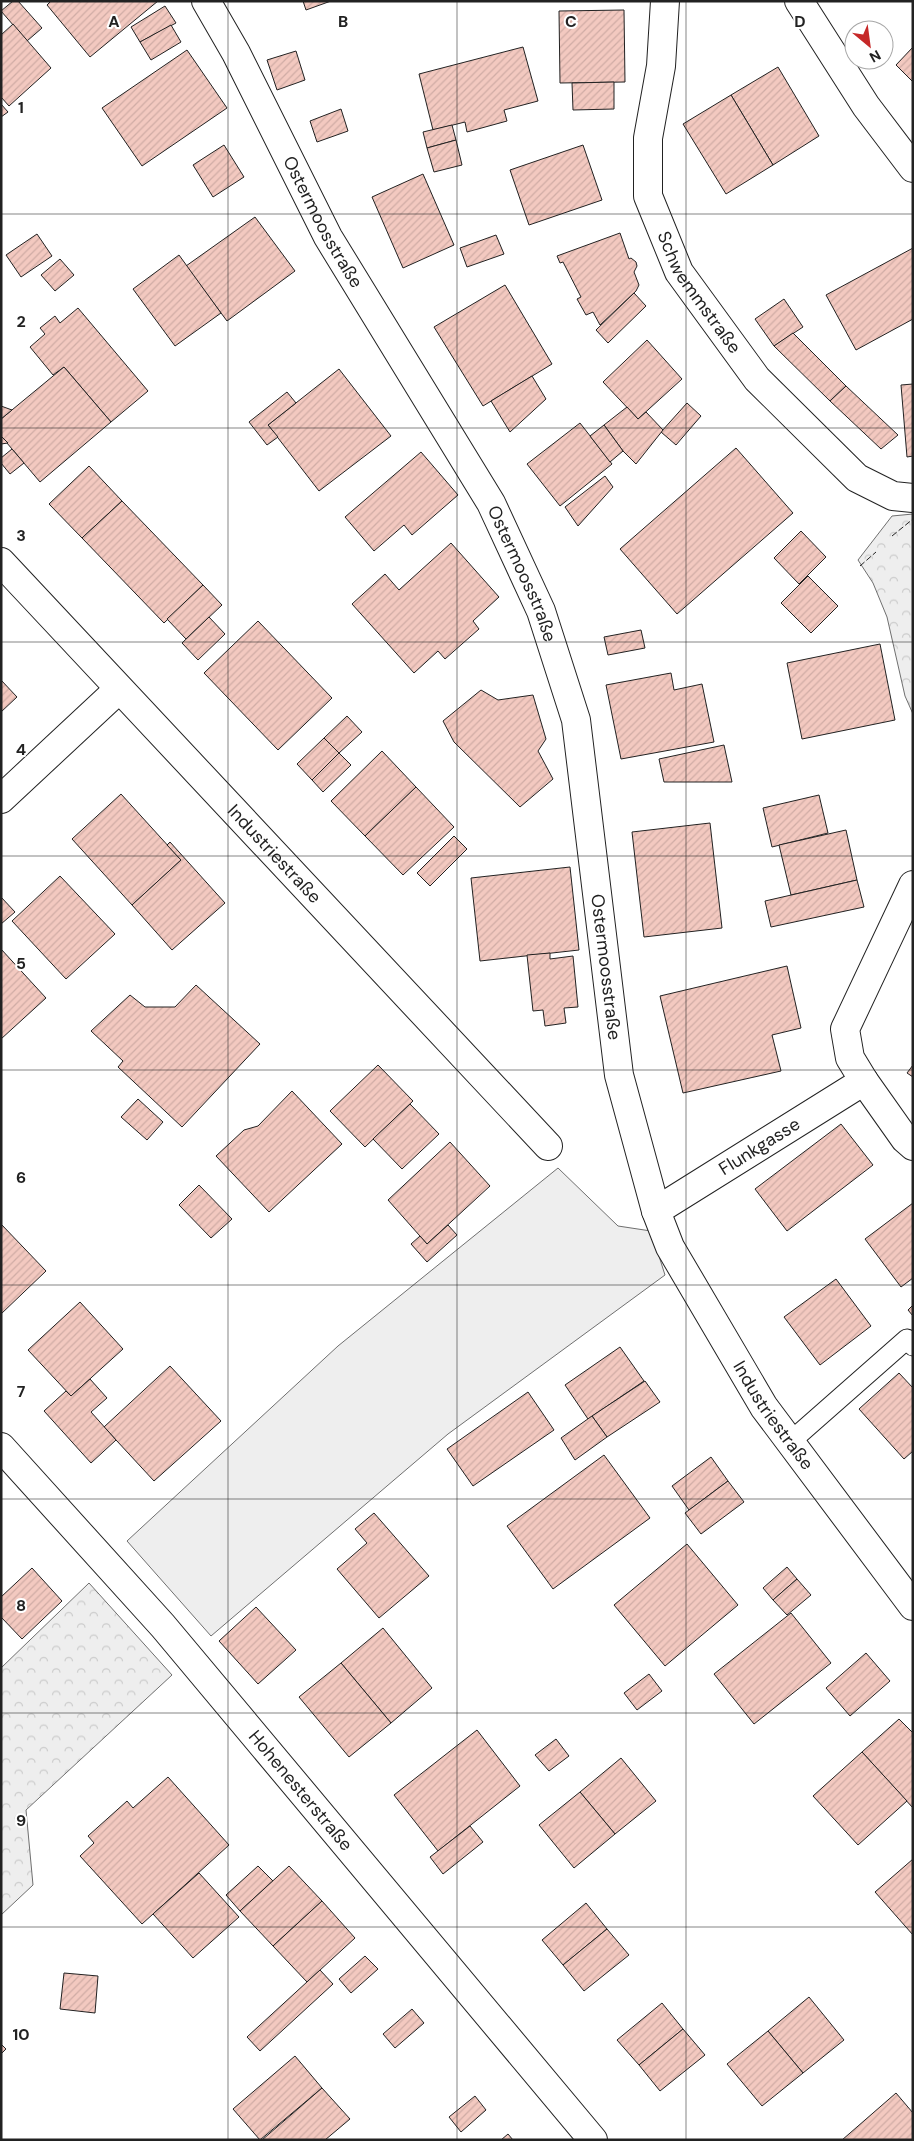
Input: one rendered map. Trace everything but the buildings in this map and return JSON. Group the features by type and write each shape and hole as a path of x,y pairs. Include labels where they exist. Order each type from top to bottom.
{"street":[{"name":"Ostermoosstraße","path":"206,1 236,53 328,237 491,503 540,610 576,720 619,1075 656,1211"},
{"name":"Schwemmstraße","path":"665,1 661,66 648,138 648,196 679,272 757,379 857,478 893,496 913,498"},
{"path":"799,1 866,106 913,168"},
{"name":"Industriestraße","path":"1,562 548,1146"},
{"path":"1,799 119,689"},
{"path":"913,885 845,1029 850,1058 905,1139 913,1146"},
{"name":"Flunkgasse","path":"656,1211 864,1081"},
{"name":"Industriestraße","path":"656,1211 670,1247 764,1407 913,1606"},
{"name":"Hohenesterstraße","path":"1,1448 163,1626 593,2140"}],"lane":[{"path":"790,1442 907,1340 913,1346"}],"green space":[{"path":"913,514 913,714 905,696 887,617 873,583 858,560 892,516"},
{"path":"558,1168 618,1226 651,1231 665,1275 448,1434 211,1636 127,1541 338,1346"},
{"path":"89,1583 172,1675 26,1810 33,1885 1,1915 1,1668"}],"fence":[{"path":"892,536 913,519"},
{"path":"860,566 876,552"}]}
